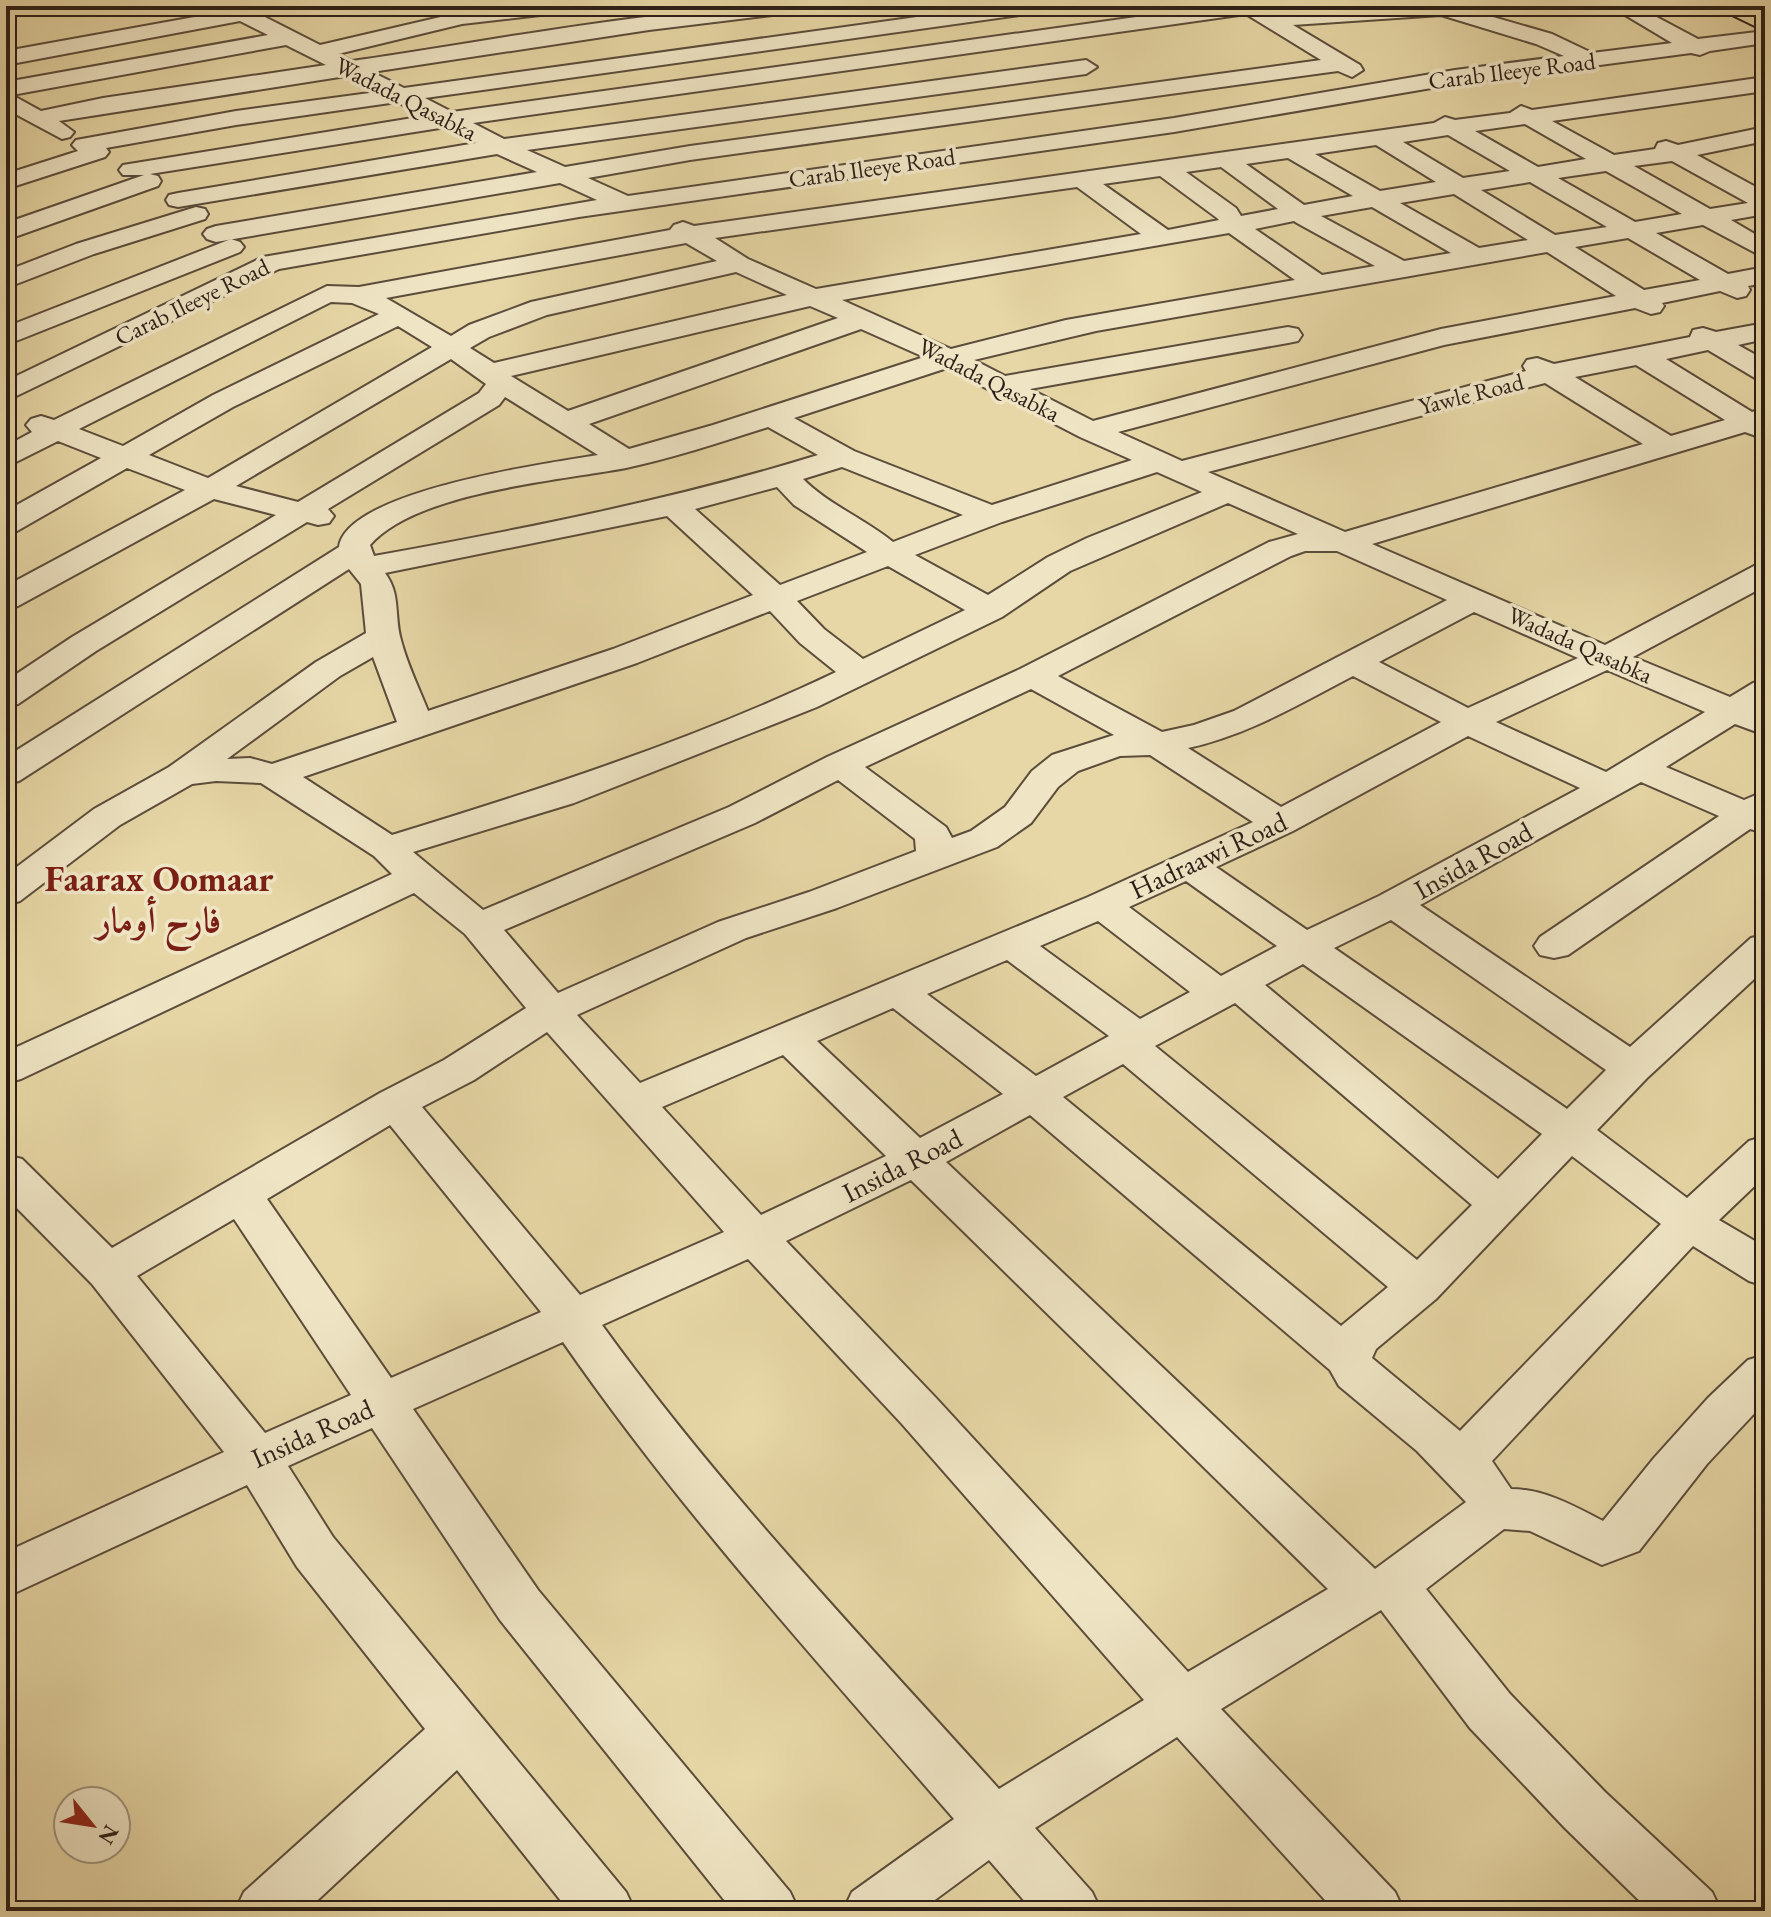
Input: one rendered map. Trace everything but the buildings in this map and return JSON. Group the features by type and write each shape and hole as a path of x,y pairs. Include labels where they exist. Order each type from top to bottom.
{"highway":[{"path":"1732,6 1765,24"}],"street":[{"path":"6,58 183,27 234,10 286,6"},
{"path":"316,53 462,18 566,6"},
{"path":"38,118 103,105 351,71 642,25 797,6"},
{"path":"939,6 1086,67 1112,81 1157,91 1170,108 1174,125 1164,139 1168,168 1227,213 1234,225 1317,284"},
{"path":"6,182 62,164 91,149 236,118 1041,6"},
{"path":"1620,6 1763,86"},
{"path":"6,232 140,176 450,121 796,69 1024,41 1249,7 1384,90 1752,299"},
{"path":"1272,20 1437,7 1544,39 1707,122 1753,137 1765,152"},
{"name":"Wadada Qasabka","path":"234,10 502,147 691,234 739,264 951,359 1090,431 1606,658 1753,708"},
{"path":"612,10 642,25 716,82"},
{"name":"Carab Ileeye Road","path":"6,392 272,262 626,204 1174,125 1455,77 1765,37"},
{"path":"6,89 287,38"},
{"path":"6,337 224,240 564,174 690,153 1342,64"},
{"path":"6,280 187,207 411,159 811,102 1086,67"},
{"path":"1523,68 1619,123"},
{"path":"1455,77 1765,250"},
{"path":"6,458 327,294 357,295 691,234 1763,86"},
{"path":"6,100 140,176 187,207 224,240 399,315 625,459"},
{"path":"496,377 814,297 1375,199 1675,153 1753,137"},
{"path":"1381,138 1641,300 1765,372"},
{"path":"1647,138 1765,204"},
{"path":"1293,151 1476,257"},
{"path":"1226,160 1302,212 1306,218 1401,270"},
{"path":"6,171 62,164"},
{"path":"1082,180 1163,238"},
{"path":"6,773 361,550 410,505 443,495 625,459 773,418 951,359 1033,337 1765,204"},
{"path":"6,599 210,489 479,331 540,308 739,264"},
{"path":"1090,431 1441,337 1765,275"},
{"path":"1239,298 1327,368"},
{"path":"6,524 223,401 399,315"},
{"path":"566,422 863,319"},
{"path":"1489,330 1547,374 1665,445"},
{"name":"Yawle Road","path":"274,775 625,656 774,596 991,515 1171,466 1547,374 1765,331"},
{"path":"1002,385 1288,335"},
{"path":"1640,355 1759,423"},
{"path":"6,697 84,644 489,399 496,377"},
{"path":"6,412 210,489 304,511 361,550 377,584 383,615 383,637 417,728"},
{"path":"773,418 843,457 991,515"},
{"path":"479,926 742,815 840,765 1032,676 1280,549 1303,542 1344,542 1665,445 1759,423"},
{"path":"361,550 493,544 672,504 783,476 843,457"},
{"path":"783,476 805,498 851,525 888,553 990,610"},
{"path":"6,1069 402,862 561,795 805,700 990,610 1059,564 1228,492"},
{"path":"672,504 718,549 774,596 812,636 859,673"},
{"name":"Hadraawi Road","path":"635,1102 1102,905 1280,823 1467,722 1606,658 1765,573"},
{"path":"108,1272 395,1103 459,1070 551,1011 732,930 862,886 984,839 1018,815 1045,779 1065,763 1116,745 1157,744 1204,734 1246,718 1473,599"},
{"path":"6,893 107,817 182,775 328,669 383,637"},
{"path":"1353,662 1467,722 1623,778 1758,813"},
{"path":"1032,676 1157,744 1280,823"},
{"name":"Insida Road","path":"6,1576 570,1316 755,1237 915,1160 1306,946 1393,904 1753,708"},
{"path":"840,765 933,835 936,849 929,859"},
{"path":"182,775 250,769 274,775 402,862 479,926 551,1011 755,1237 919,1411 1276,1808 1374,1911"},
{"path":"1554,946 1758,813"},
{"path":"1188,865 1570,1132 1689,1222 1765,1269"},
{"path":"1393,904 1632,1068"},
{"path":"1102,905 1229,990 1500,1205"},
{"path":"1009,942 1131,1041 1419,1287"},
{"path":"1348,1358 1358,1338 1419,1287 1632,1068 1765,947"},
{"path":"895,990 1034,1096 1348,1358 1356,1373 1484,1487 1494,1509"},
{"path":"788,1036 915,1160 1379,1589 1585,1810 1691,1911"},
{"path":"395,1103 570,1316 637,1411 677,1459 766,1565 1071,1911"},
{"path":"1456,1459 1470,1452 1689,1222 1765,1151"},
{"path":"6,1170 108,1272 257,1458 315,1552 605,1911"},
{"path":"241,1195 519,1605 769,1911"},
{"path":"873,1911 994,1823 1185,1704 1379,1589 1494,1509 1523,1509 1543,1514 1592,1540 1602,1544 1612,1542 1621,1536 1687,1452 1765,1373"},
{"path":"265,1911 459,1733"}],"district":[{"name":"Faarax Oomaar فارح أومار","path":"159,898"}]}
